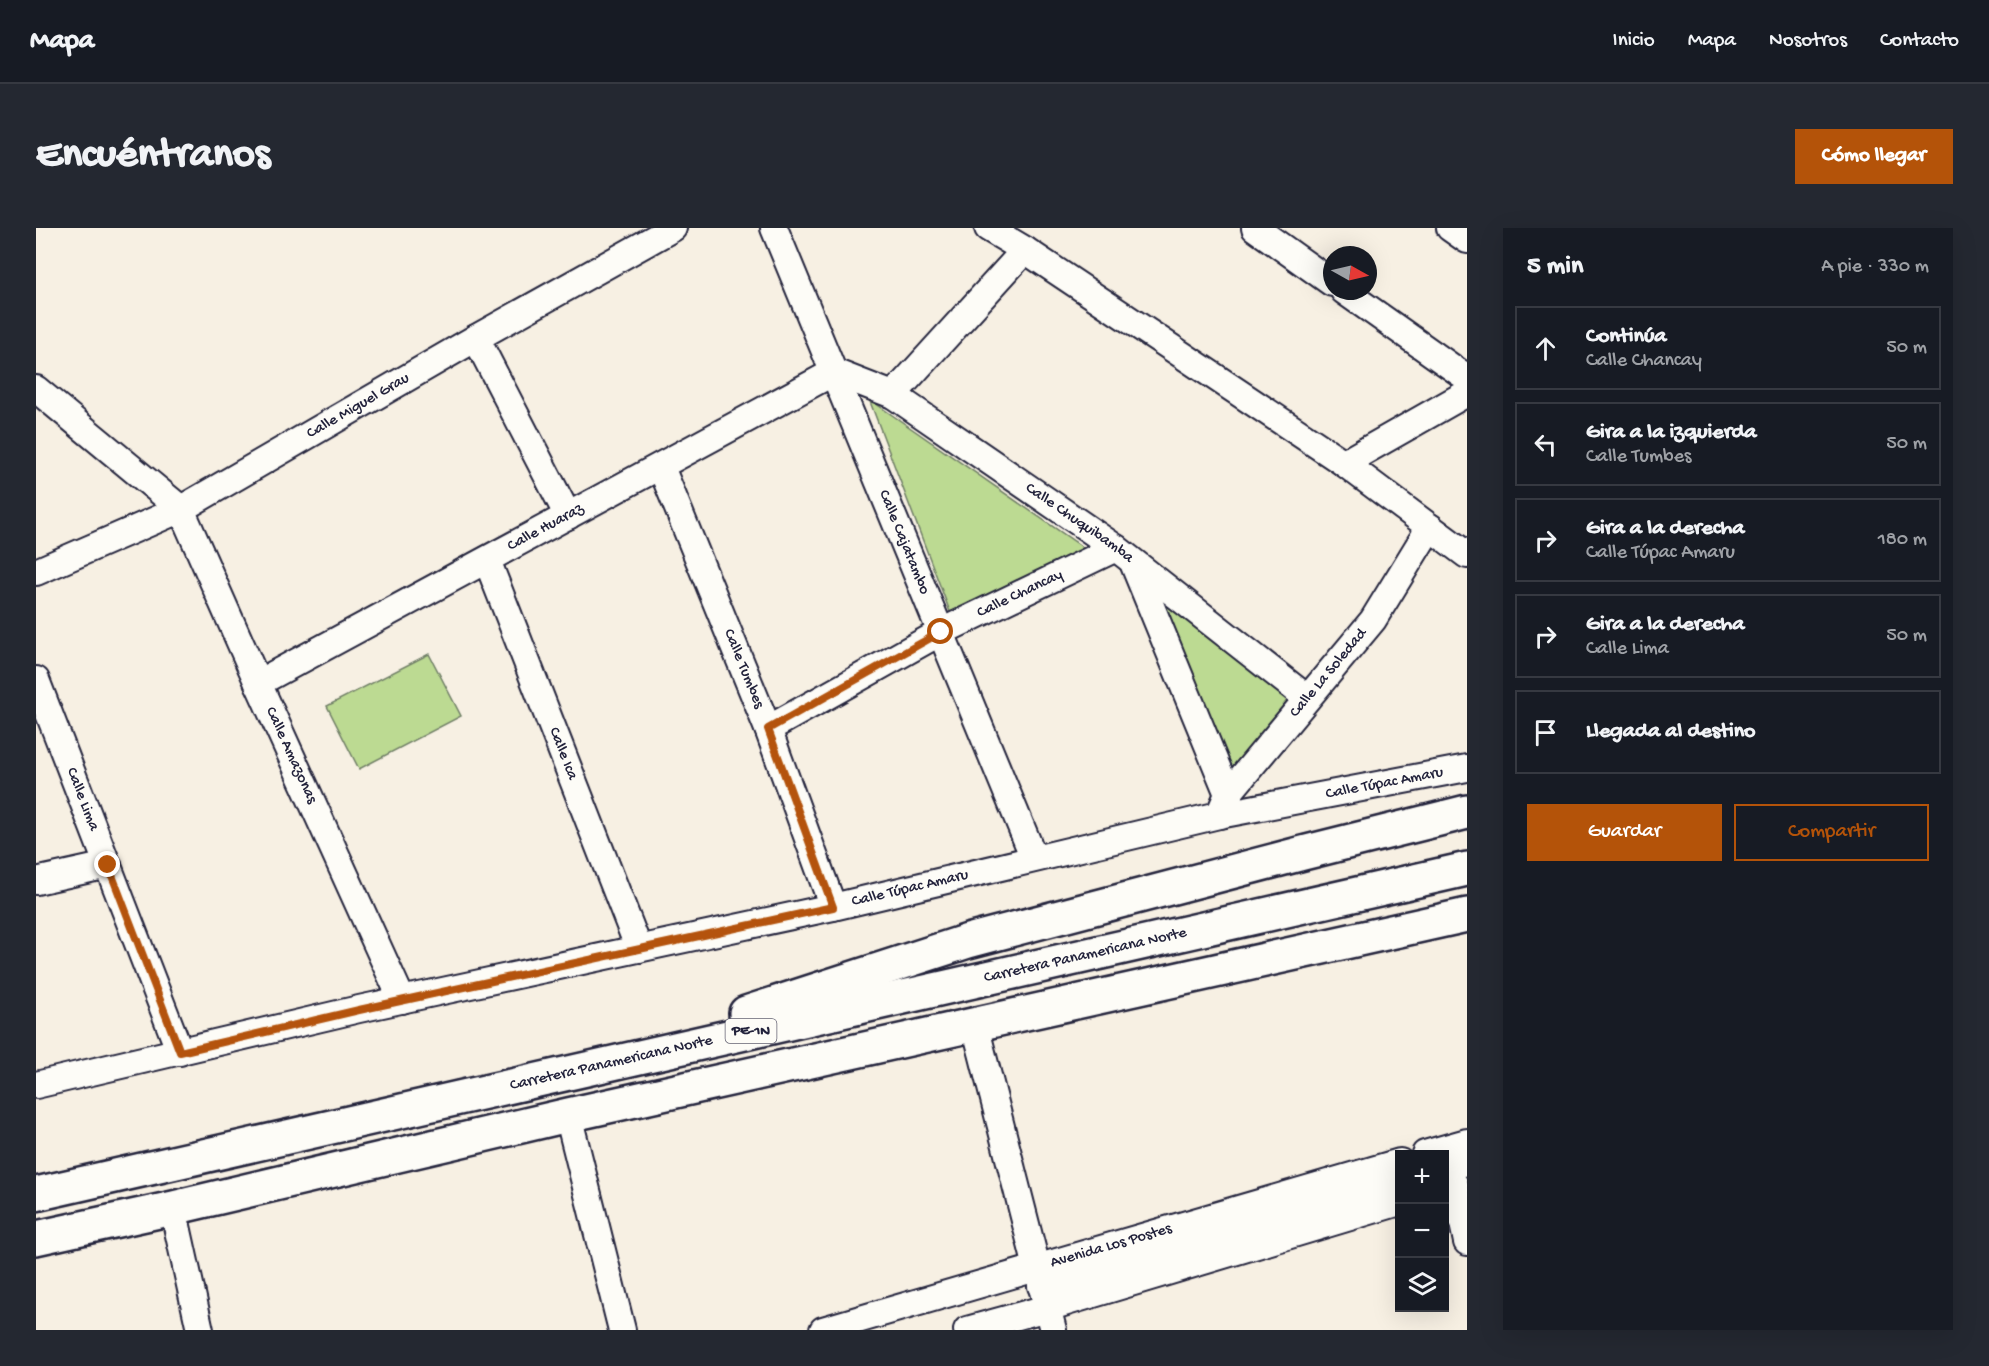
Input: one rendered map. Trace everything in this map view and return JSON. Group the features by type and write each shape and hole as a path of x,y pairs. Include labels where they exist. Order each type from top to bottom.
{"highway":[{"path":"549,1077 968,941 1467,812"},
{"name":"Carretera Panamericana Norte","path":"36,1194 1467,869"},
{"path":"36,1238 174,1208 568,1114 1467,915"}],"street":[{"name":"Calle Miguel Grau","path":"36,572 182,509 476,338 673,228"},
{"name":"Calle Cajatambo","path":"774,228 1034,858"},
{"path":"988,228 1025,250 1344,464 1467,555"},
{"path":"1255,228 1323,277"},
{"path":"1450,228 1467,240"},
{"path":"894,395 1025,250"},
{"path":"1357,300 1460,374 1467,376"},
{"path":"476,338 568,516"},
{"name":"Calle Chuquibamba","path":"834,372 894,395 1124,555 1307,698"},
{"name":"Calle Huaraz","path":"258,683 834,372"},
{"path":"36,389 182,509"},
{"path":"1344,464 1467,393"},
{"name":"Calle Tumbes","path":"661,467 768,729 833,907"},
{"name":"Calle Amazonas","path":"182,509 402,1000"},
{"name":"Calle La Soledad","path":"1224,804 1307,698 1373,620 1430,527"},
{"path":"1124,555 1224,804"},
{"name":"Calle Chancay","path":"768,729 941,632 1124,555"},
{"name":"Calle Ica","path":"487,560 639,949"},
{"name":"Calle Lima","path":"36,680 180,1052"},
{"name":"Calle Túpac Amaru","path":"36,1085 402,1000 833,907 1034,858 1224,804 1467,768"},
{"path":"36,881 108,865"},
{"path":"975,1025 1044,1298 1395,1184"},
{"path":"568,1114 622,1330"},
{"path":"1441,1150 1467,1142"},
{"path":"1467,1162 1453,1181 1467,1242"},
{"name":"Avenida Los Postes","path":"967,1330 1044,1298 1395,1164"},
{"name":"Avenida Los Postes","path":"823,1330 1044,1298 1395,1203"},
{"path":"174,1208 200,1330"}],"green space":[{"path":"869,399 1088,551 952,617"},
{"path":"1163,603 1291,697 1236,769 1224,767"},
{"path":"429,654 461,716 359,769 327,706"}],"route":[{"path":"108,865 180,1052 359,1010 833,907 768,729 941,632"}]}
